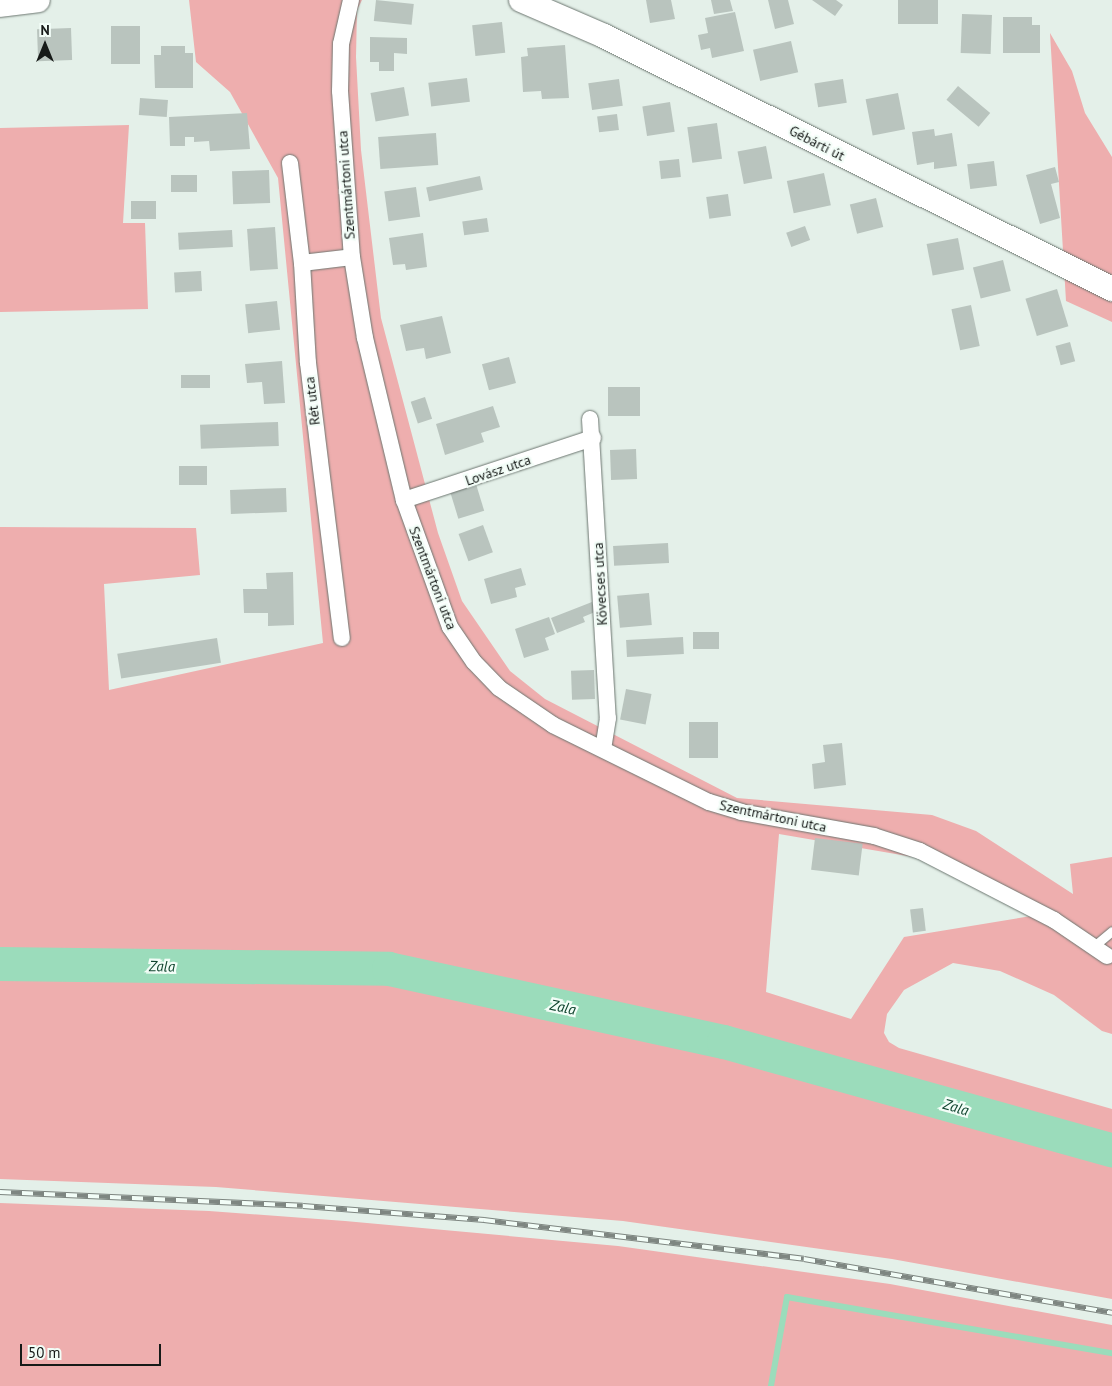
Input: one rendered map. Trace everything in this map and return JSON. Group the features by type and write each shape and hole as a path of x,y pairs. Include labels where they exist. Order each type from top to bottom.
{"main road":[{"path":"0,4 38,0"},
{"name":"Gébárti út","path":"521,0 604,36 1112,289"}],"street":[{"name":"Szentmártoni utca","path":"351,0 341,44 340,91 352,257 365,338 404,500 450,627 474,662 499,688 553,725 709,802 741,812 874,836 920,851 1054,920 1100,951"},
{"name":"Rét utca","path":"290,163 302,263 308,363 342,638"},
{"path":"302,263 352,257"},
{"name":"Kövecses utca","path":"590,419 593,438 608,718 603,749"},
{"name":"Lovász utca","path":"404,500 593,438"}],"lane":[{"path":"1100,951 1112,931"}],"shaded area":[{"path":"189,0 362,0 357,10 356,57 361,150 381,318 438,533 462,601 510,671 545,699 737,798 932,815 976,831 1073,894 1070,864 1112,857 1112,1034 1102,1031 1054,995 1000,971 953,963 904,990 887,1014 884,1033 889,1042 899,1048 1112,1109 1112,1299 892,1259 623,1221 216,1187 0,1179 0,527 196,528 200,575 104,584 109,690 323,643 278,178 230,92 196,62","holes":["779,834 919,858 1031,916 904,937 851,1019 766,992"]},
{"path":"1050,33 1072,71 1085,113 1112,157 1112,322 1066,301"},
{"path":"129,125 123,223 145,223 148,309 0,312 0,128"},
{"path":"0,1203 209,1211 345,1221 618,1246 890,1284 1112,1325 1112,1386 0,1386"}],"building":[{"path":"376,0 414,4 412,25 374,21"},
{"path":"646,0 671,0 675,19 650,23"},
{"path":"711,0 730,0 733,11 714,14"},
{"path":"768,0 788,0 794,24 775,29"},
{"path":"812,0 836,0 843,5 835,16"},
{"path":"898,0 938,0 938,24 898,24"},
{"path":"735,12 744,51 712,58 710,48 701,50 698,35 708,33 705,18"},
{"path":"962,14 992,15 991,54 961,53"},
{"path":"1003,17 1032,17 1032,25 1040,25 1040,53 1003,53"},
{"path":"502,22 505,53 475,56 472,25"},
{"path":"111,26 140,26 140,64 111,64"},
{"path":"71,28 72,60 38,61 37,29"},
{"path":"370,37 407,38 407,54 394,53 394,71 379,71 379,62 370,62"},
{"path":"791,41 798,72 760,81 753,50"},
{"path":"565,45 569,98 542,99 541,91 523,92 521,57 528,56 527,48"},
{"path":"161,46 185,46 185,53 193,53 193,88 155,88 154,55 161,55"},
{"path":"467,78 470,102 431,107 428,83"},
{"path":"619,79 623,106 592,110 588,83"},
{"path":"843,79 847,103 818,107 814,84"},
{"path":"958,86 990,113 979,127 946,100"},
{"path":"404,87 409,116 376,121 371,93"},
{"path":"898,93 905,129 873,136 866,99"},
{"path":"140,98 168,100 167,117 139,115"},
{"path":"670,102 675,132 647,136 642,106"},
{"path":"247,113 250,149 210,151 209,141 194,142 194,137 185,137 185,146 170,146 169,117"},
{"path":"617,114 619,130 599,132 597,116"},
{"path":"717,123 722,159 692,163 687,127"},
{"path":"934,129 935,136 952,133 957,166 934,169 934,162 917,165 912,132"},
{"path":"436,133 438,165 380,169 378,137"},
{"path":"766,146 772,178 744,184 738,152"},
{"path":"679,159 681,177 661,179 659,161"},
{"path":"994,161 997,186 970,189 967,164"},
{"path":"1055,167 1059,182 1051,184 1060,218 1040,224 1026,175"},
{"path":"269,170 270,203 233,204 232,171"},
{"path":"824,173 831,205 794,213 787,181"},
{"path":"171,175 197,175 197,192 171,192"},
{"path":"480,176 483,190 429,201 426,187"},
{"path":"416,187 420,217 388,221 384,191"},
{"path":"728,194 731,216 709,219 706,197"},
{"path":"876,198 883,227 857,234 850,205"},
{"path":"131,201 156,201 156,219 131,219"},
{"path":"487,218 489,232 464,235 462,221"},
{"path":"805,226 810,240 791,247 786,233"},
{"path":"275,227 278,269 250,271 247,229"},
{"path":"232,230 233,247 179,250 178,233"},
{"path":"423,233 427,267 406,270 405,264 393,265 389,238"},
{"path":"958,238 964,269 933,276 927,244"},
{"path":"1003,260 1011,291 981,299 973,267"},
{"path":"201,271 202,291 175,292 174,272"},
{"path":"1057,289 1068,326 1037,336 1025,299"},
{"path":"277,301 280,330 248,333 245,304"},
{"path":"971,305 980,346 960,350 951,309"},
{"path":"442,316 451,353 426,359 424,348 406,351 400,325"},
{"path":"1070,342 1075,361 1061,365 1056,346"},
{"path":"509,357 516,383 489,390 482,364"},
{"path":"282,361 285,403 264,404 262,382 247,383 245,364"},
{"path":"181,375 210,375 210,388 181,388"},
{"path":"608,387 640,387 640,416 608,416"},
{"path":"425,397 432,419 418,424 411,402"},
{"path":"493,406 500,427 481,433 484,442 445,455 436,424"},
{"path":"278,422 279,446 201,449 200,425"},
{"path":"636,449 637,479 611,480 610,450"},
{"path":"179,466 207,466 207,485 179,485"},
{"path":"476,484 484,511 458,519 450,492"},
{"path":"286,488 287,512 231,514 230,490"},
{"path":"483,525 493,552 468,561 459,534"},
{"path":"668,543 669,563 614,566 613,546"},
{"path":"521,568 526,585 515,588 517,597 491,604 484,579"},
{"path":"293,572 294,625 268,626 268,613 244,613 243,589 267,589 266,573"},
{"path":"649,593 652,625 620,628 617,596"},
{"path":"592,602 595,612 583,617 585,622 557,633 551,618"},
{"path":"549,617 555,634 545,638 549,650 524,658 515,629"},
{"path":"693,632 719,632 719,649 693,649"},
{"path":"683,637 684,654 627,657 626,640"},
{"path":"217,638 221,663 121,678 117,654"},
{"path":"594,670 595,699 572,700 571,671"},
{"path":"626,689 652,694 646,724 620,719"},
{"path":"689,722 718,722 718,758 689,758"},
{"path":"842,743 846,785 814,789 812,764 825,762 823,745"},
{"path":"815,838 863,844 859,876 811,870"},
{"path":"923,908 926,931 913,932 910,910"}],"waterway":[{"name":"Zala","path":"0,964 389,969 724,1042 1112,1150"},
{"path":"771,1386 787,1297 1112,1353"}],"railway":[{"path":"0,1192 303,1206 484,1220 804,1259 1112,1313"}]}
